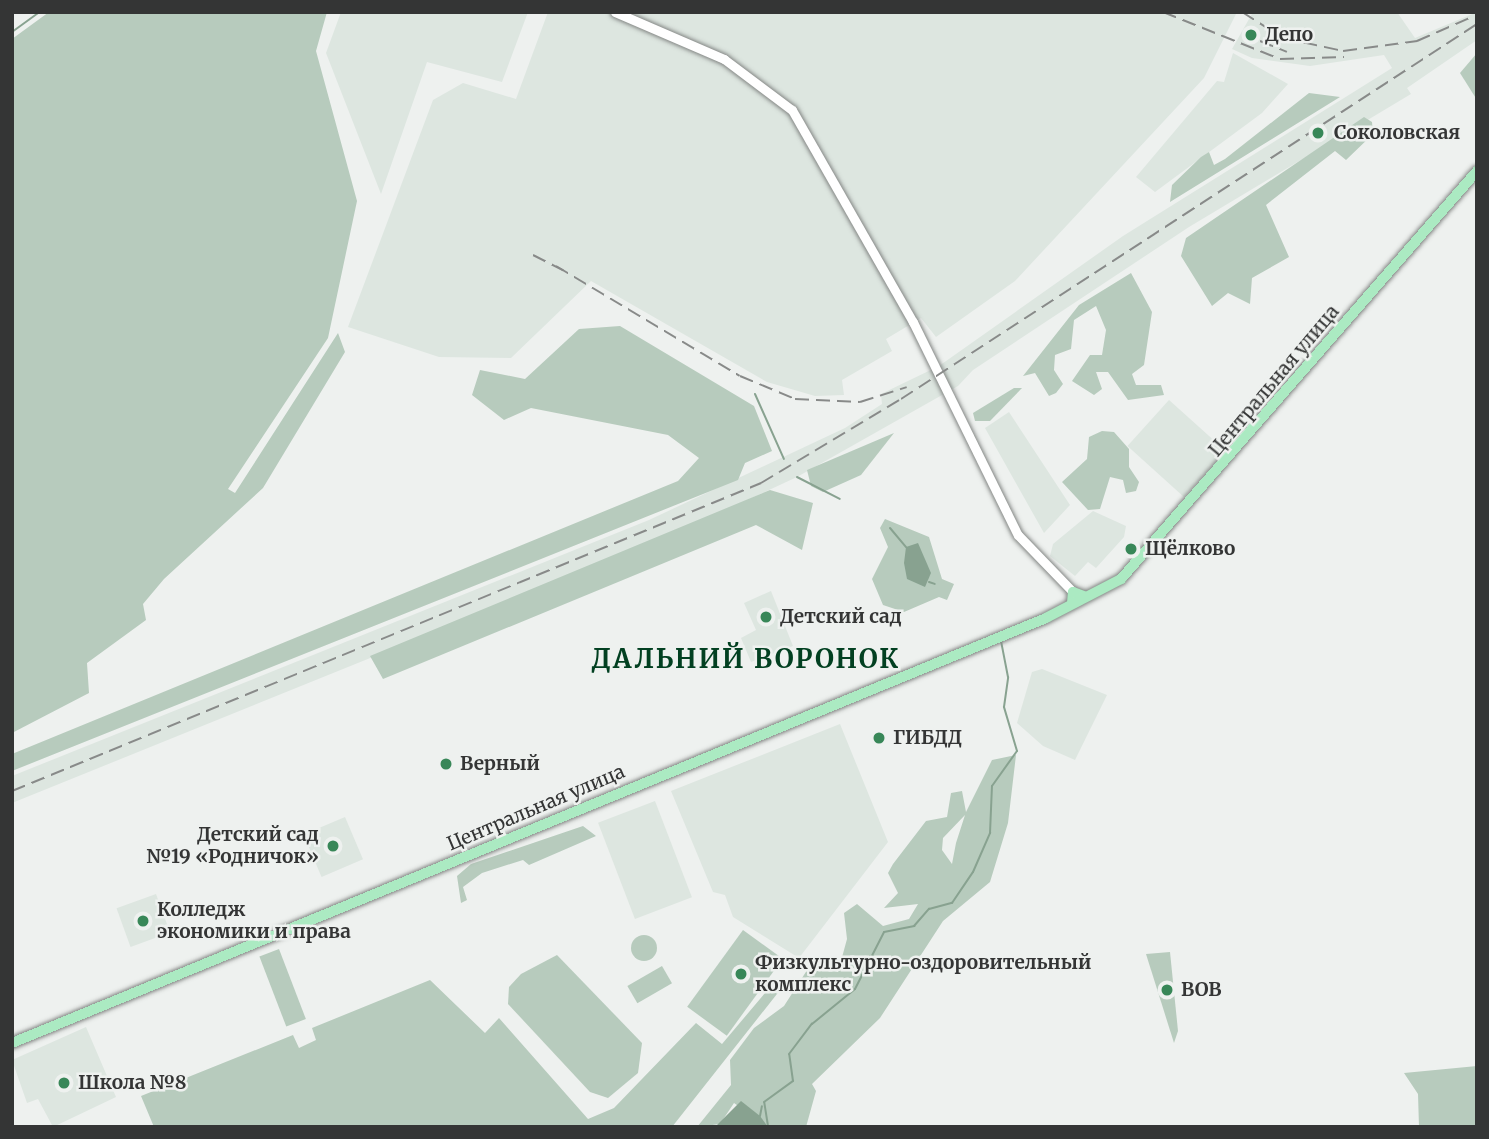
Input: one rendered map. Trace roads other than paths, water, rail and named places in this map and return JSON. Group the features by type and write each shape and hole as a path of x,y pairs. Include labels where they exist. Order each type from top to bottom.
{"main road":[{"name":"Центральная улица","path":"12,1043 999,636 1076,597 1121,579 1147,556 1477,171"}],"street":[{"path":"615,12 724,59 792,110 913,322 1018,535 1076,597"}],"waterway":[{"path":"12,32 40,12"},
{"path":"755,394 784,459"},
{"path":"797,477 840,499"},
{"path":"890,528 906,547"},
{"path":"929,582 935,584"},
{"path":"768,1126 764,1102 793,1081 789,1054 812,1024 855,989 884,932 914,926 929,909 952,903 973,872 990,833 992,786 1017,751 1004,707 1008,677 1001,642"},
{"path":"760,1116 762,1106"}],"railway":[{"path":"1163,12 1280,59 1344,57"},
{"path":"1242,12 1283,38 1343,51 1417,41 1474,16"},
{"path":"12,791 761,483 901,399 1477,24"},
{"path":"1260,41 1287,52"},
{"path":"533,255 563,270"},
{"path":"556,266 740,376 795,399 860,402 907,387"}],"place":[{"name":"Депо","path":"1251,35"},
{"name":"Соколовская","path":"1318,133"},
{"name":"Щёлково","path":"1131,549"},
{"name":"Детский сад","path":"766,617"},
{"name":"ГИБДД","path":"879,738"},
{"name":"Верный","path":"446,764"},
{"name":"Детский сад №19 «Родничок»","path":"333,846"},
{"name":"Колледж экономики и права","path":"143,921"},
{"name":"Физкультурно-оздоровительный комплекс","path":"741,974"},
{"name":"ВОВ","path":"1167,990"},
{"name":"Школа №8","path":"64,1083"}],"district":[{"name":"ДАЛЬНИЙ ВОРОНОК","path":"746,659"}]}
